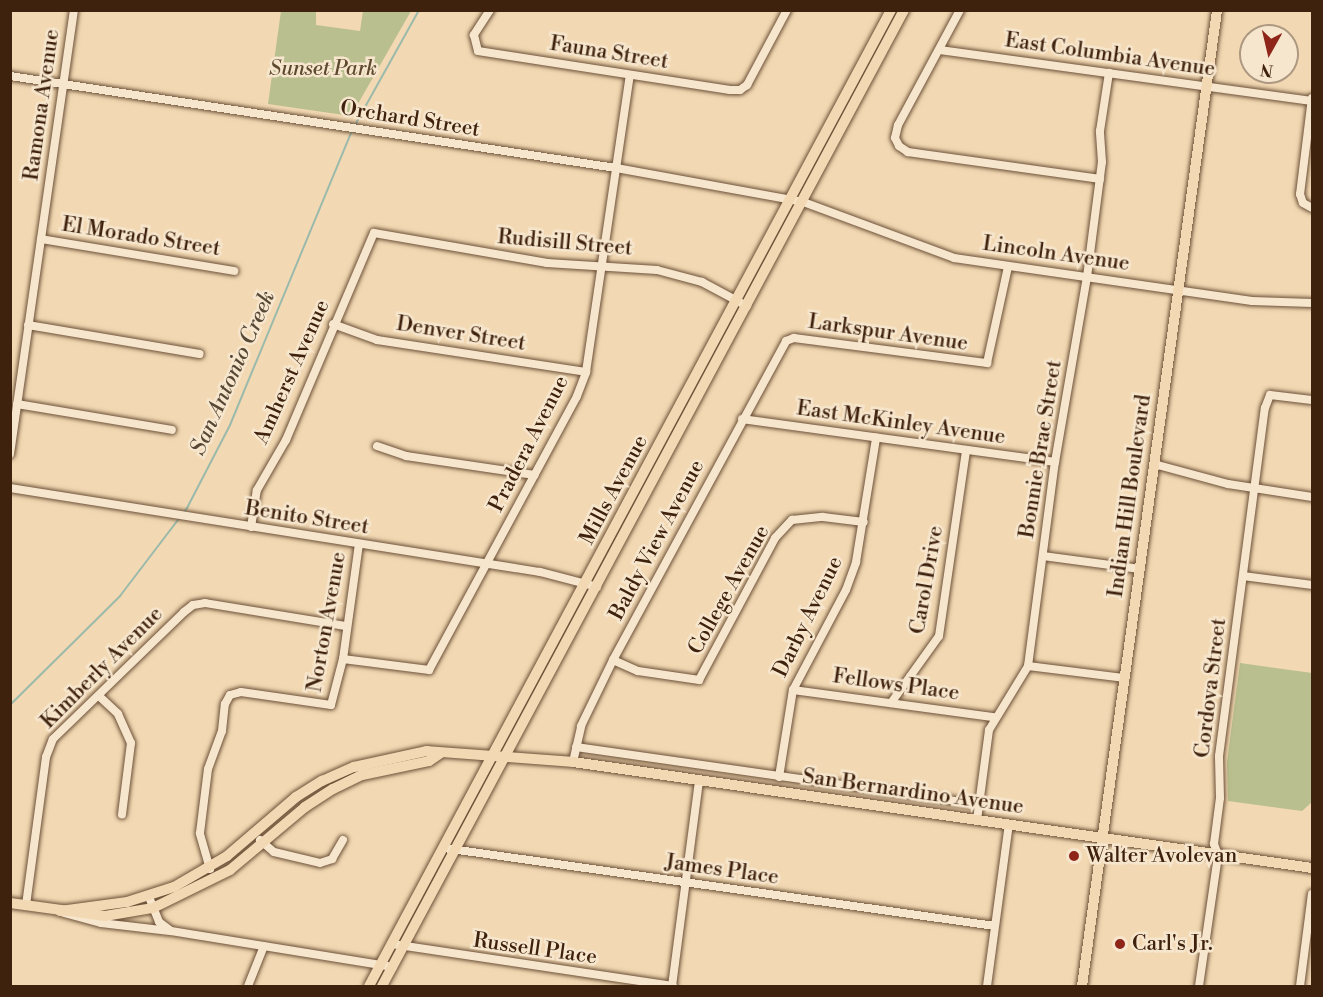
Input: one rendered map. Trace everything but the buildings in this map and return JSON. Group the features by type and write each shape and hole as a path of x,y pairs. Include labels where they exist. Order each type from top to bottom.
{"main road":[{"name":"Mills Avenue","path":"369,987 387,966 456,851 509,754 742,303 791,200 891,10"},
{"name":"Mills Avenue","path":"398,946 444,848 586,584 742,303 803,202 904,10"},
{"name":"Indian Hill Boulevard","path":"1082,987 1217,10"},
{"name":"San Bernardino Avenue","path":"60,911 149,897 209,867 253,834 296,797 354,767 427,751 509,754 573,762 699,782 1312,868"},
{"path":"10,903 105,916 153,908 216,878 333,789 362,776 429,761 441,753"},
{"name":"Mills Avenue","path":"382,987 387,966"}],"street":[{"name":"Ramona Avenue","path":"10,453 74,10"},
{"name":"Fauna Street","path":"490,10 474,35 474,45 478,51 740,90 787,10"},
{"path":"960,10 898,126 895,138 899,146 908,152 1100,179"},
{"name":"East Columbia Avenue","path":"940,50 1312,99"},
{"name":"Bonnie Brae Street","path":"977,820 994,717 1028,666 1055,462 1087,277 1100,179 1100,131 1108,73"},
{"name":"Pradera Avenue","path":"342,659 429,670 535,475 586,372 630,75"},
{"name":"Orchard Street","path":"10,76 616,168 803,202"},
{"path":"1312,99 1300,194 1303,203 1312,208"},
{"name":"Lincoln Avenue","path":"803,202 931,251 1008,267 1179,289 1252,301 1312,303"},
{"name":"Rudisill Street","path":"374,233 547,263 681,274 742,303"},
{"name":"Amherst Avenue","path":"251,527 257,490 286,440 333,324 374,233"},
{"name":"El Morado Street","path":"41,239 234,271"},
{"name":"Larkspur Avenue","path":"786,341 794,338 987,363 1008,267"},
{"name":"Denver Street","path":"333,324 377,340 586,372"},
{"path":"28,325 200,354"},
{"name":"Baldy View Avenue","path":"573,762 581,726 613,660 741,420 786,341"},
{"name":"Cordova Street","path":"1199,987 1218,855 1214,844 1220,798 1220,756 1265,408 1270,395 1312,400"},
{"path":"17,404 172,430"},
{"name":"East McKinley Avenue","path":"741,420 1055,462"},
{"name":"Darby Avenue","path":"779,777 793,690 846,590 856,562 876,438"},
{"path":"377,446 406,456 535,475"},
{"name":"Carol Drive","path":"891,703 939,636 966,450"},
{"path":"1154,464 1256,489 1312,497"},
{"name":"Benito Street","path":"10,488 487,565 597,587"},
{"name":"College Avenue","path":"613,660 638,671 699,680 775,538 792,520 823,517 864,522"},
{"name":"Norton Avenue","path":"209,867 200,833 208,769 230,695 241,692 331,705 342,659 359,544"},
{"path":"1043,555 1140,569"},
{"path":"1244,576 1312,585"},
{"name":"Kimberly Avenue","path":"26,905 46,757 53,739 193,605 346,626"},
{"path":"1028,666 1125,678"},
{"name":"Fellows Place","path":"793,690 994,717"},
{"path":"99,696 118,714 131,742 122,814"},
{"path":"576,747 979,804"},
{"path":"672,986 699,782"},
{"path":"987,987 1010,824"},
{"path":"253,834 289,858 320,863 332,859 343,840"},
{"name":"James Place","path":"444,848 995,926"},
{"path":"209,867 216,878"},
{"path":"1300,987 1312,894"},
{"path":"149,897 159,922 171,931"},
{"path":"60,911 101,923 171,931 387,966"},
{"path":"248,987 264,946"},
{"name":"Russell Place","path":"398,946 672,986"}],"green space":[{"name":"Sunset Park","path":"281,11 316,11 316,25 360,31 363,11 411,11 351,116 268,104"},
{"path":"1240,663 1312,673 1312,802 1302,811 1228,801 1227,762"}],"waterway":[{"name":"San Antonio Creek","path":"355,125 419,10"},
{"name":"San Antonio Creek","path":"10,705 120,596 187,508 230,425 352,130"}],"place":[{"name":"Walter Avolevan","path":"1074,856"},
{"name":"Carl's Jr.","path":"1120,944"}]}
